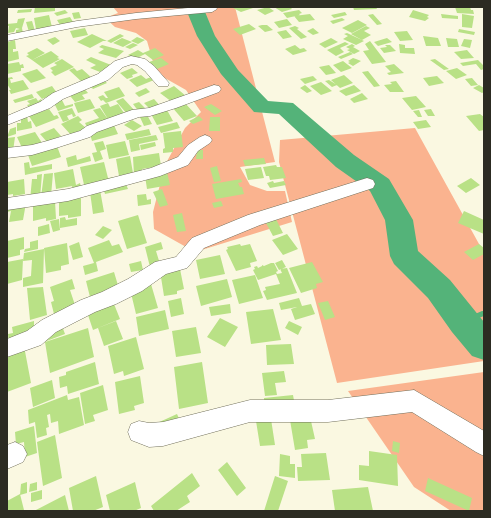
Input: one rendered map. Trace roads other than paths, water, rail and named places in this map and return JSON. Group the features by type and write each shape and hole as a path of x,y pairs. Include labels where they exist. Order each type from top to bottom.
{"street":[{"path":"7,38 78,24 136,16 212,9"},
{"path":"7,121 45,105 58,96 103,76 119,64 132,60 141,62 163,83"},
{"path":"7,153 32,150 51,145 85,134 92,128 137,113 150,112 214,89"},
{"path":"7,204 68,195 155,172 183,161 193,148 205,140"},
{"path":"7,348 34,338 49,326 88,306 109,298 135,285 161,267 181,263 198,243 254,220 366,184"},
{"path":"139,432 149,435 163,434 250,411 328,411 414,401 484,444"}],"waterway":[{"path":"194,7 206,36 231,74 262,107 285,108 345,161 380,185 399,220 404,256 439,289 463,322 484,345"},
{"path":"463,322 484,313"}]}
